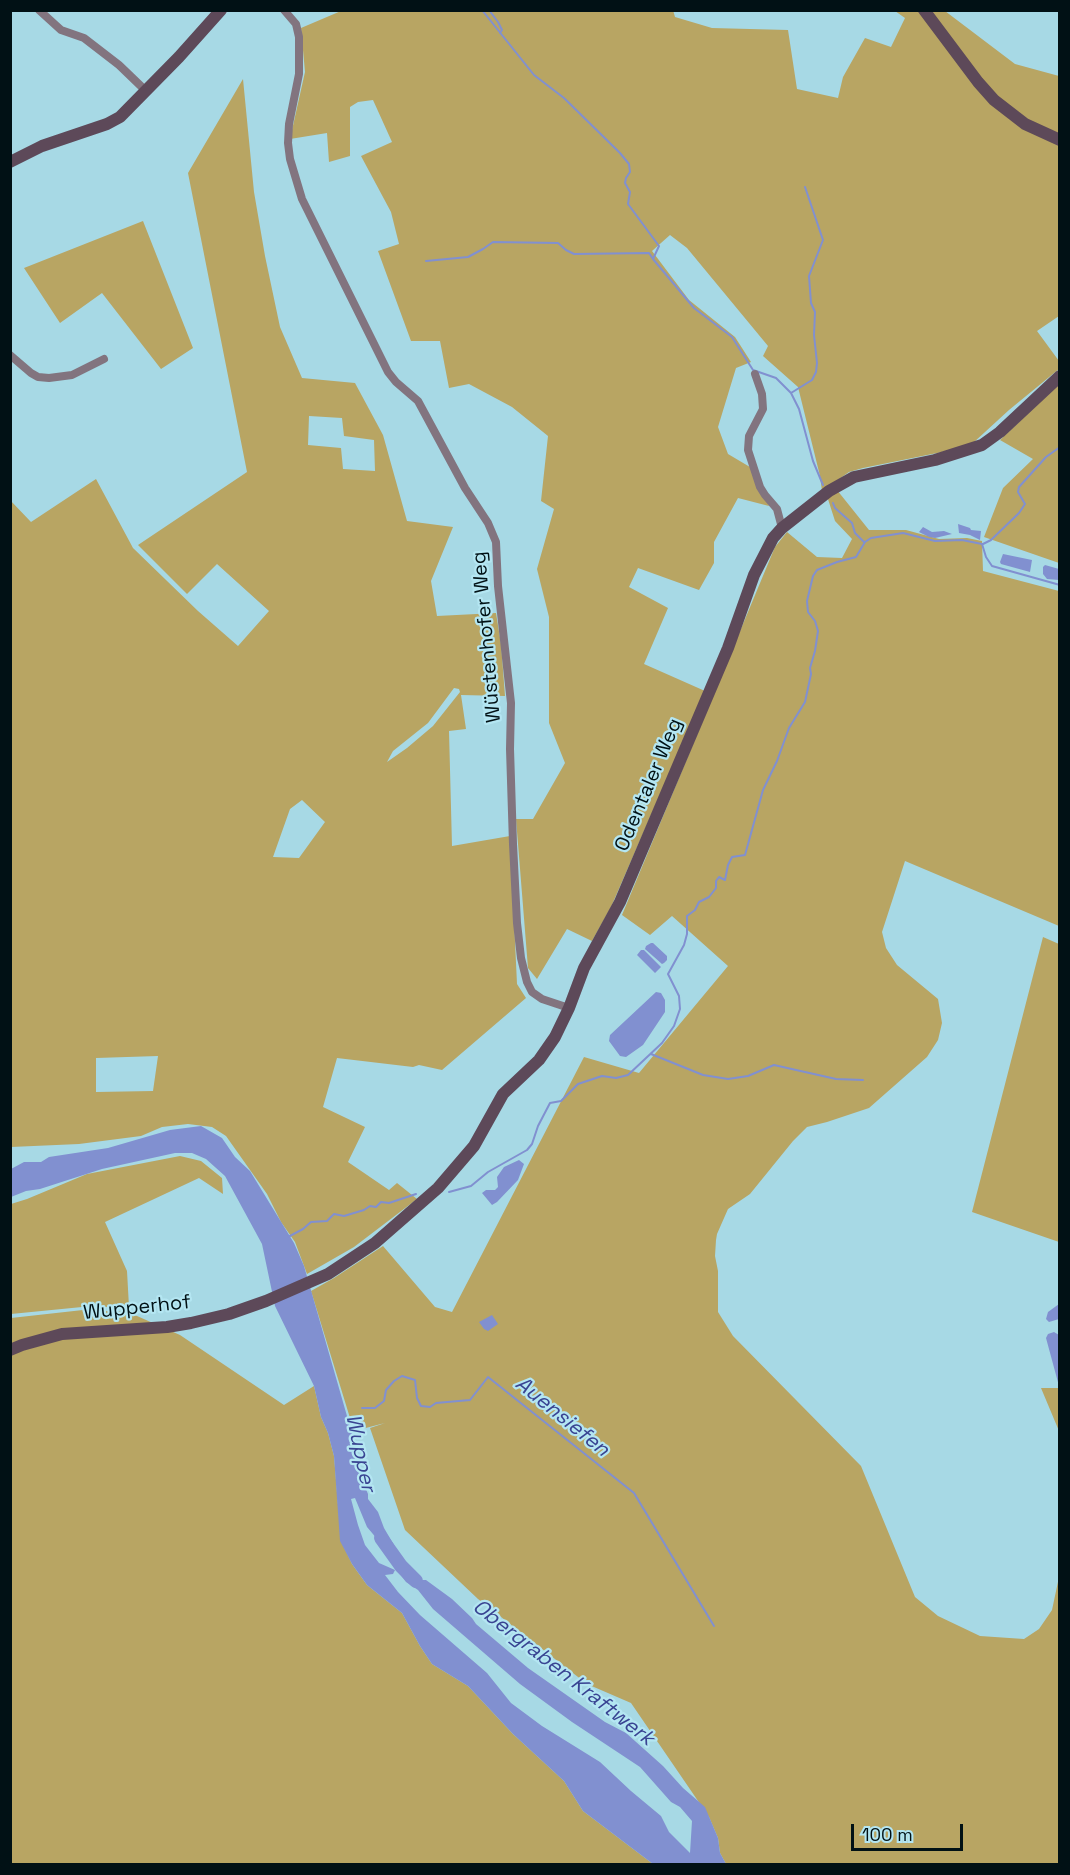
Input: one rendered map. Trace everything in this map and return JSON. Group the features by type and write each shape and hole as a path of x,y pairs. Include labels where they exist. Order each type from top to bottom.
{"main road":[{"path":"10,162 50,143 120,117 202,33 221,10"},
{"path":"924,10 994,100 1025,124 1059,140"},
{"name":"Odentaler Weg","path":"318,1278 375,1243 428,1198 453,1172 478,1139 503,1094 549,1048 569,1008 584,968 624,892 728,648 754,575 772,538 829,491 854,477 935,460 982,445 1000,432 1059,376"},
{"name":"Wupperhof","path":"10,1350 62,1334 167,1327 191,1323 229,1314 266,1301 318,1278"}],"street":[{"path":"39,10 62,30 84,38 128,72 146,91"},
{"name":"Wüstenhofer Weg","path":"284,10 296,24 299,37 299,74 288,136 290,159 302,199 388,372 418,401 465,488 488,523 496,542 498,586 511,703 510,749 514,864 521,958 532,992 542,999 569,1008"},
{"path":"10,355 31,373 38,377 49,378 72,375 104,359"},
{"path":"755,374 762,394 763,409 749,436 748,450 760,487 777,509 782,528"}],"shaded area":[{"path":"673,10 675,17 712,28 788,30 797,89 838,98 843,77 865,38 891,47 905,18 895,11 945,11 1015,64 1059,76 1059,316 1037,331 1059,361 1059,369 973,443 849,472 822,491 798,387 763,356 768,346 687,248 670,235 652,251 689,300 735,337 751,362 736,368 718,427 728,454 755,470 769,506 738,498 714,542 714,563 699,590 638,568 629,587 668,608 644,664 705,691 611,907 592,941 567,929 537,979 528,968 516,819 533,819 565,763 549,723 549,617 537,569 554,509 541,501 548,436 512,407 469,384 449,388 440,341 411,341 378,251 399,244 391,212 361,156 392,142 373,100 358,102 350,107 350,156 329,162 327,133 290,139 305,72 301,28 341,11"},
{"path":"243,79 254,192 265,256 280,327 302,378 355,383 383,435 407,521 453,527 431,581 437,616 496,613 501,644 505,696 461,695 466,729 449,731 452,846 510,836 517,984 526,998 442,1070 419,1065 413,1067 337,1058 323,1107 365,1127 348,1162 389,1190 397,1183 417,1199 354,1247 307,1274 295,1242 281,1222 267,1194 226,1136 212,1127 188,1124 162,1127 141,1136 79,1144 11,1147 10,500 31,522 96,479 133,548 238,646 269,611 217,564 187,594 138,545 247,472 188,173","holes":["309,416 342,418 344,436 374,440 375,471 343,469 341,448 308,445","454,688 459,689 460,692 433,726 387,762 393,751 428,723","302,800 325,822 299,858 273,857 290,809","158,1056 153,1091 96,1092 96,1058"]},
{"path":"143,221 193,348 161,369 102,293 60,323 24,268"},
{"path":"1059,384 1059,563 984,537 1003,488 1033,459 1000,440"},
{"path":"837,490 869,530 906,530 939,539 967,538 982,541 983,571 1059,591 1059,926 905,861 882,932 886,948 897,965 938,999 942,1023 938,1040 927,1057 869,1108 807,1127 750,1194 728,1209 716,1240 718,1312 733,1336 861,1466 915,1597 938,1616 980,1636 1024,1639 1039,1629 1052,1610 1059,1577 1059,1864 726,1864 720,1853 718,1838 709,1817 631,1703 587,1684 478,1599 405,1530 370,1428 385,1423 354,1431 311,1291 383,1246 435,1307 452,1312 584,1057 639,1073 728,966 672,916 650,935 622,915 775,547 787,532 817,557 842,558 852,539 835,521 827,496"},
{"path":"1043,937 1059,944 1059,1242 972,1212"},
{"path":"180,1156 201,1161 222,1178 223,1194 199,1178 105,1222 127,1271 129,1307 82,1307 11,1314 11,1204 87,1174"},
{"path":"83,1310 128,1312 180,1335 284,1405 314,1386 334,1456 341,1541 352,1564 367,1585 402,1613 432,1664 468,1686 513,1734 564,1781 583,1811 653,1864 11,1864 11,1318"},
{"path":"1041,1388 1059,1388 1059,1431"}],"water":[{"path":"958,524 971,530 981,531 980,540 959,533"},
{"path":"923,527 932,532 944,531 952,534 929,537 919,532"},
{"path":"1003,554 1032,560 1030,572 1001,564"},
{"path":"1045,565 1059,569 1059,580 1047,579 1043,574"},
{"path":"651,943 667,956 664,963 662,964 645,949"},
{"path":"644,950 661,967 655,973 637,955"},
{"path":"656,992 661,993 665,1000 665,1012 643,1045 626,1057 620,1056 609,1041 610,1035"},
{"path":"201,1126 222,1138 235,1157 250,1171 294,1243 304,1266 355,1444 368,1499 378,1512 394,1545 393,1551 389,1553 367,1527 355,1498 351,1499 365,1545 379,1563 395,1570 393,1574 385,1575 420,1615 487,1673 511,1703 542,1726 600,1762 661,1816 669,1832 690,1853 692,1821 680,1807 671,1802 640,1767 520,1684 433,1609 418,1590 406,1582 399,1573 406,1568 417,1580 426,1580 452,1599 476,1624 528,1668 605,1722 626,1733 705,1807 718,1838 720,1853 726,1864 653,1864 583,1811 564,1781 513,1734 468,1686 432,1664 402,1613 367,1585 352,1564 340,1541 334,1456 314,1386 275,1306 262,1244 225,1176 206,1159 192,1153 175,1153 102,1169 11,1197 11,1169 24,1162 41,1162 49,1157 108,1148 170,1130"},
{"path":"519,1160 524,1164 518,1180 492,1205 482,1193 486,1190 495,1190 498,1187 497,1177 504,1167"},
{"path":"1059,1304 1059,1319 1049,1322 1046,1319 1048,1312"},
{"path":"492,1315 498,1324 488,1331 479,1322"},
{"path":"1054,1332 1059,1335 1059,1386 1046,1338 1048,1334"}],"waterway":[{"path":"482,10 534,75 564,98 629,164 630,172 625,183 630,192 628,204 659,246 653,259 694,308 732,337 753,370 776,378 791,393 799,409 813,461 823,485"},
{"path":"489,10 502,30 500,33"},
{"path":"791,393 812,380 817,363 814,335 815,312 811,303 809,276 823,240 805,187"},
{"path":"426,261 468,257 493,242 558,243 574,254 649,253 653,259"},
{"path":"983,544 991,540 1019,513 1025,504 1018,492 1019,487 1046,457 1060,447"},
{"path":"833,503 835,508 852,523 855,533 864,542"},
{"path":"449,1192 471,1186 488,1172 527,1150 532,1144 550,1103 561,1101 578,1084 602,1076 616,1078 628,1075 662,1043 674,1026 680,1009 679,996 668,974 684,945 687,934 687,916 695,910 699,902 709,897 716,888 716,881 719,877 725,880 732,857 745,855 763,790 789,728 805,702 818,631 815,621 808,612 807,601 813,576 817,570 856,557 865,542 871,538 903,533 935,541 962,540 982,544 992,566 1060,585"},
{"path":"651,1054 703,1075 728,1079 748,1076 774,1065 836,1079 863,1080"},
{"path":"288,1237 311,1222 327,1221 334,1214 344,1216 370,1206 376,1207 381,1202 389,1203 416,1194"},
{"name":"Auensiefen","path":"362,1408 375,1408 384,1401 386,1390 402,1376 415,1380 417,1398 421,1406 430,1407 436,1403 470,1400 488,1377 634,1493 714,1626"},
{"name":"Obergraben Kraftwerk","path":"381,1538 401,1566 416,1581"}],"water label":[{"name":"Wupper","path":"360,1453"}]}
